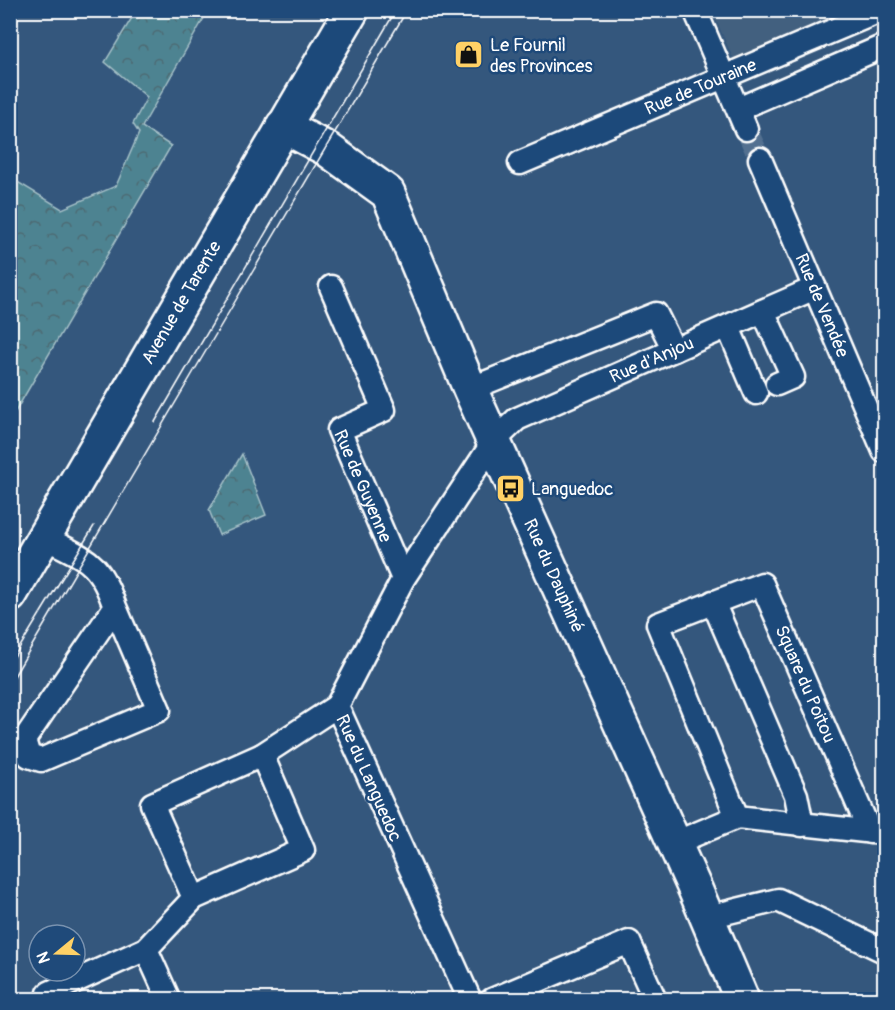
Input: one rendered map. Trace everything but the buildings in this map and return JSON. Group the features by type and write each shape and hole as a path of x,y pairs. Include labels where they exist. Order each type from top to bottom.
{"street":[{"name":"Avenue de Tarente","path":"12,590 352,10"},
{"path":"695,10 724,78"},
{"name":"Rue de Touraine","path":"520,163 882,10"},
{"name":"Rue de Touraine","path":"724,78 742,119 885,46"},
{"name":"Rue du Dauphiné","path":"283,126 318,144 388,192 470,389 708,916 742,999"},
{"name":"Rue de Vendée","path":"760,159 885,451"},
{"name":"Rue de Guyenne","path":"332,287 384,410 339,429 403,579"},
{"name":"Rue d'Anjou","path":"494,441 518,419 815,288"},
{"path":"728,327 767,389 793,377 763,311"},
{"path":"470,389 656,314 674,350"},
{"name":"Rue du Languedoc","path":"470,999 337,706 403,579 494,441"},
{"path":"44,537 90,561 106,580 115,607 159,710 41,759 29,756 24,740 115,607"},
{"name":"Square du Poitou","path":"737,817 658,624 762,584 877,833"},
{"path":"713,603 796,795 802,825"},
{"path":"194,898 152,804 262,755 337,706"},
{"path":"52,999 49,993 146,949 194,898 303,850 262,755"},
{"name":"Square du Poitou","path":"675,843 737,817 877,833"},
{"path":"708,916 778,900 885,951"},
{"path":"492,999 629,942 656,999"},
{"path":"146,949 169,999"}],"shaded area":[{"path":"846,10 847,16 736,60 732,56 712,11"}],"green space":[{"path":"136,11 208,11 142,127 171,146 11,419 11,178 62,209 116,186 139,133 133,124 147,97 105,62"},
{"path":"242,454 266,515 219,535 209,510"}],"tunnel":[{"path":"746,129 760,159"}],"tram line":[{"path":"155,422 396,10"},
{"path":"10,683 407,10"},
{"path":"10,663 94,526"}],"place":[{"name":"Le Fournil des Provinces","path":"469,55"},
{"name":"Languedoc","path":"510,489"}]}
